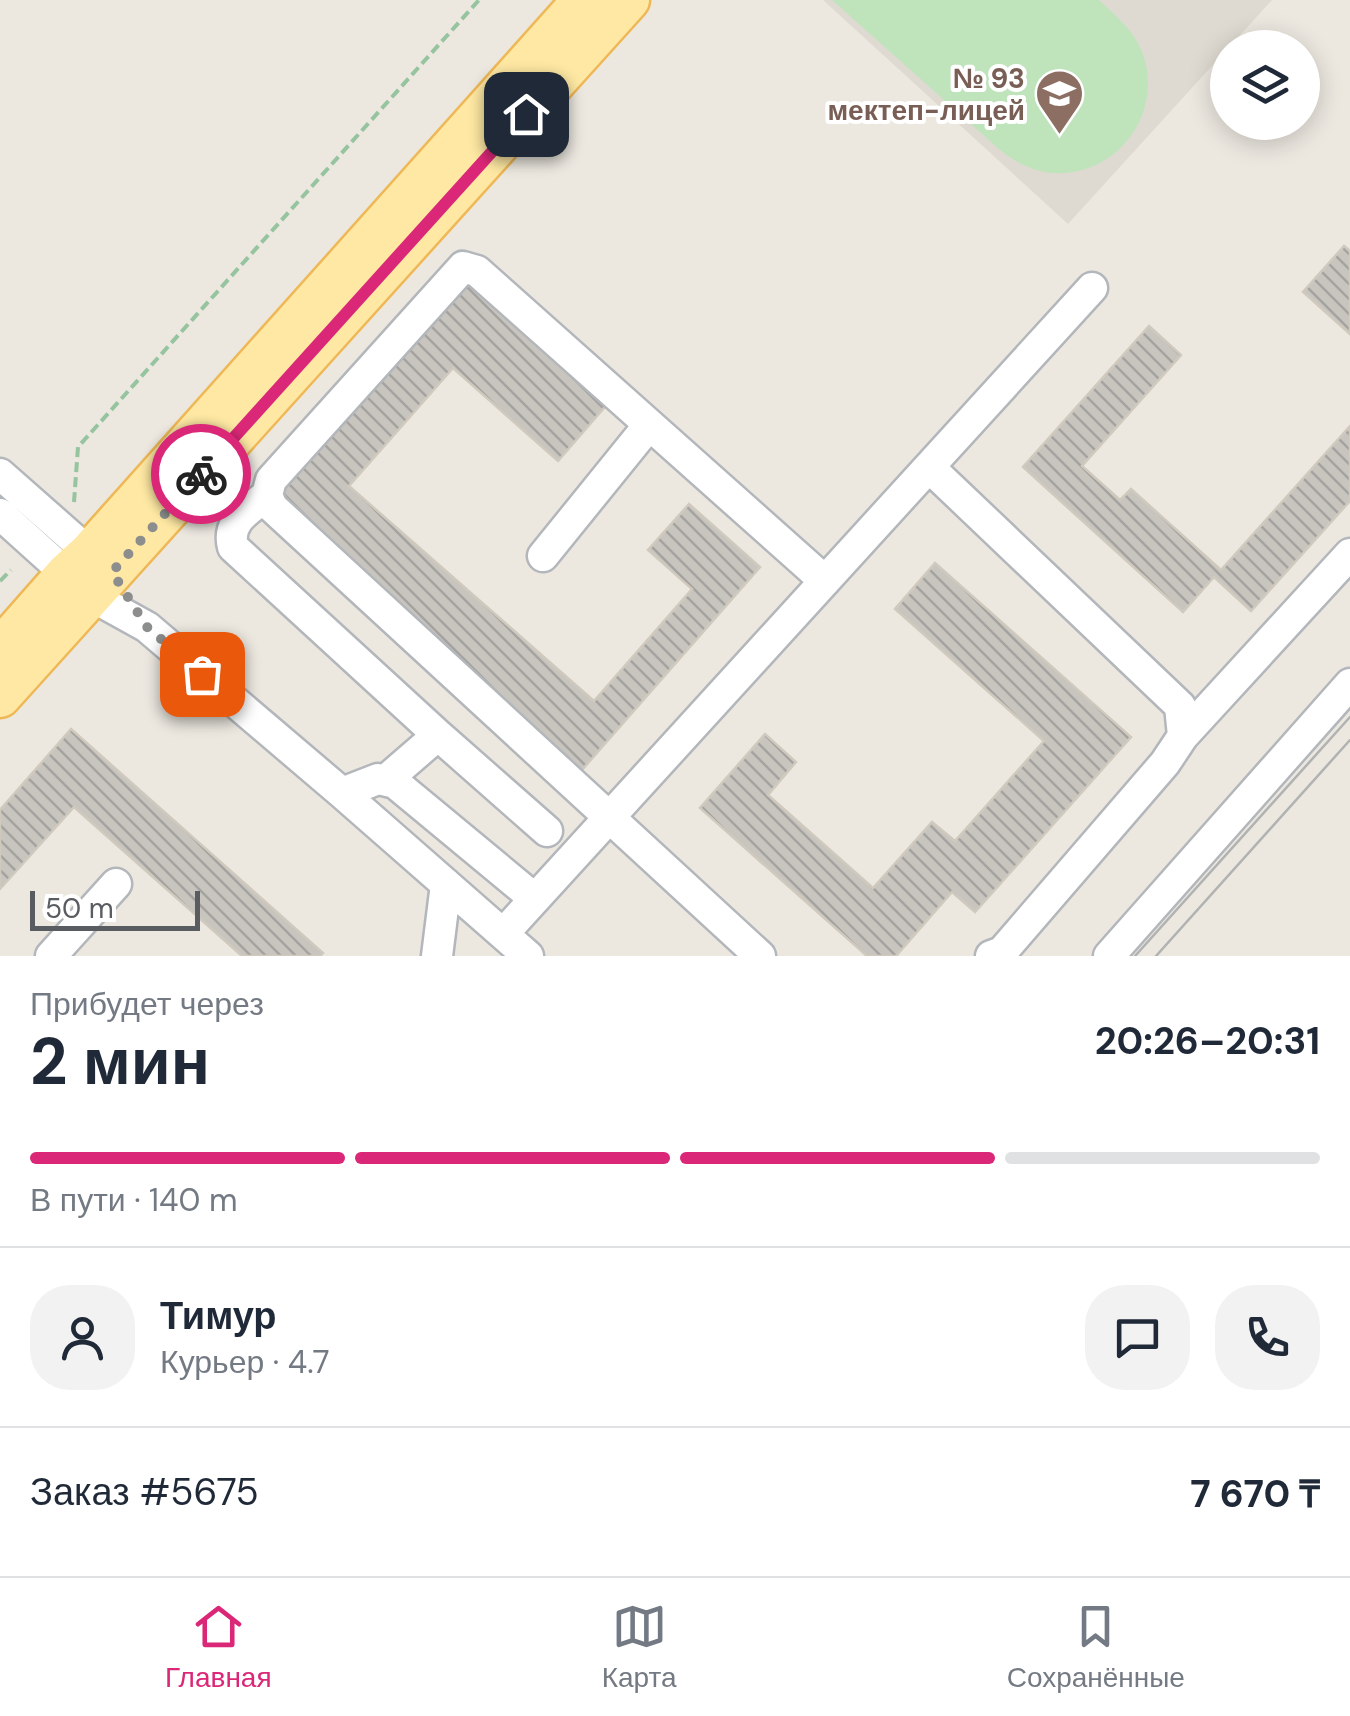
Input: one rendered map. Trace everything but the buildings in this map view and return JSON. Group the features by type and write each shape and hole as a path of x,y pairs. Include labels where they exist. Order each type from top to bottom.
{"main road":[{"path":"0,697 90,574 583,0"},
{"path":"0,649 90,574 629,0"}],"street":[{"path":"760,956 272,508 267,495 271,480 463,267 477,271 824,581"},
{"path":"503,934 1092,288"},
{"path":"543,556 649,424"},
{"path":"929,467 1180,706 1183,736"},
{"path":"0,474 90,574 147,627 528,956"},
{"path":"267,495 236,520 231,537 234,547 547,831"},
{"path":"0,514 90,574"},
{"path":"992,956 1002,952 1165,763 1183,736 1350,554"},
{"path":"1109,956 1350,684"},
{"path":"386,780 438,735"},
{"path":"342,793 378,779 394,783 535,899"},
{"path":"51,956 116,884"},
{"path":"437,956 446,884"}],"path":[{"path":"74,502 78,447 479,0"},
{"path":"0,582 11,570"}],"shaded area":[{"name":"№ 93 мектеп-лицей","path":"823,0 1272,0 1245,30 1210,30 1210,68 1068,224"}],"green space":[{"name":"№ 93 мектеп-лицей","path":"832,0 1099,0 1127,27 1140,47 1147,68 1144,110 1135,130 1106,160 1065,173 1030,168 1000,150"}],"tram line":[{"path":"1135,956 1350,717"},
{"path":"1156,956 1350,740"}],"way so far":[{"path":"201,474 112,572 147,627 202,674"}],"place":[{"name":"№ 93 мектеп-лицей","path":"1060,136"}],"route":[{"path":"201,474 526,114"}]}
